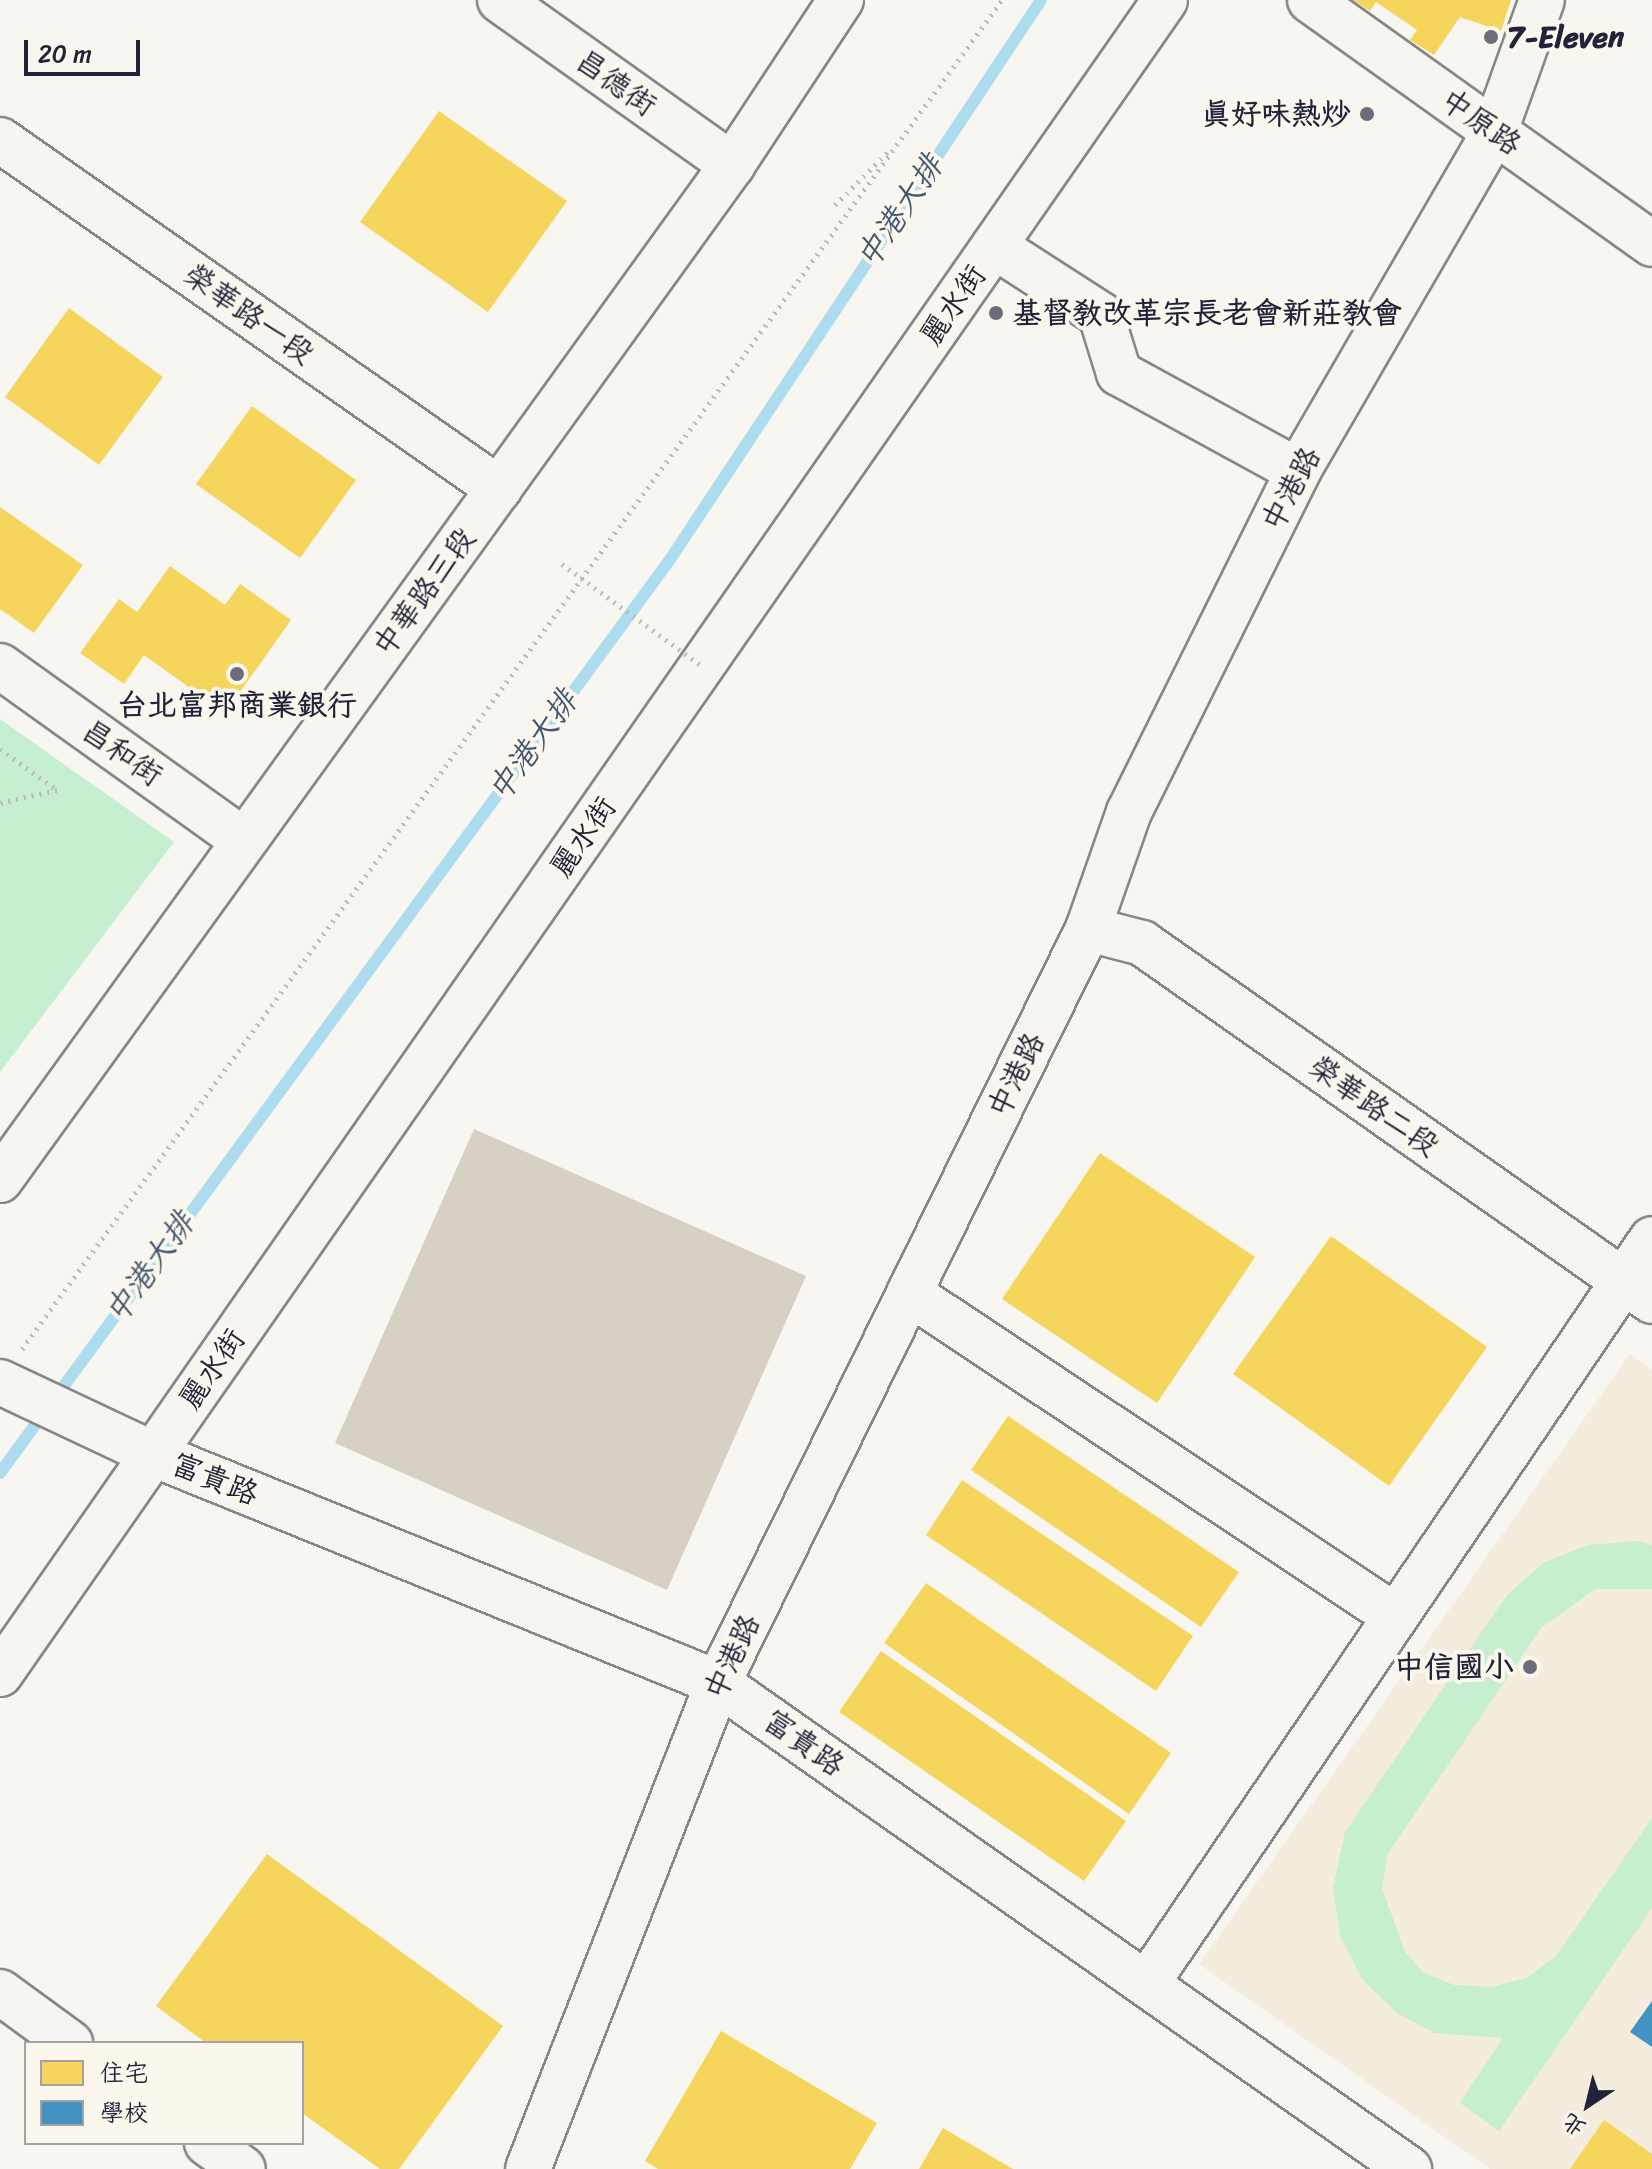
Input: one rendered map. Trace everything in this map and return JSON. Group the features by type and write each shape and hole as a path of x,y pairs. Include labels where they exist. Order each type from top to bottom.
{"street":[{"name":"昌德街","path":"500,0 732,165"},
{"name":"中華路三段","path":"0,1180 732,165 841,0"},
{"name":"麗水街","path":"0,1674 1165,0"},
{"name":"中原路","path":"1310,0 1652,244"},
{"name":"中港路","path":"528,2169 718,1683 1088,929 1129,812 1298,471 1495,131 1542,0"},
{"name":"榮華路一段","path":"0,140 499,489"},
{"path":"994,246 1101,315 1119,373 1298,471"},
{"name":"昌和街","path":"0,666 243,840"},
{"name":"榮華路二段","path":"1088,929 1142,943 1637,1290"},
{"path":"1147,1983 1395,1616 1637,1290 1652,1239"},
{"path":"909,1293 1395,1616"},
{"name":"富貴路","path":"9,1368 153,1454 718,1683 1409,2169"},
{"path":"0,1992 67,2041"},
{"path":"210,2145 243,2169"}],"path":[{"path":"9,1368 1002,0"},
{"path":"835,205 902,137"},
{"path":"562,564 702,666"},
{"path":"0,749 57,790 0,803"}],"shaded area":[{"name":"中信國小","path":"1630,1354 1652,1370 1652,2169 1490,2169 1199,1964"}],"green space":[{"path":"0,719 174,842 0,1072"},
{"path":"1637,1541 1652,1545 1652,1589 1595,1589 1541,1628 1387,1855 1382,1888 1405,1952 1423,1972 1454,1985 1491,1987 1527,1978 1556,1956 1652,1818 1652,1908 1499,2131 1460,2103 1503,2038 1434,2033 1397,2013 1362,1979 1340,1936 1333,1888 1345,1832 1507,1595 1543,1563 1588,1545"}],"building: 住宅":[{"path":"1353,0 1511,0 1501,31 1460,17 1434,55 1410,40 1417,30 1376,2 1370,11"},
{"path":"439,111 567,201 488,312 360,222"},
{"path":"69,308 163,377 99,465 5,397"},
{"path":"252,406 356,480 300,558 196,484"},
{"path":"0,507 83,565 34,633 0,609"},
{"path":"170,566 225,605 240,584 291,620 225,713 144,655 124,684 80,653 119,599 137,612"},
{"path":"1100,1153 1255,1257 1157,1403 1002,1299"},
{"path":"1331,1236 1487,1347 1389,1486 1233,1374"},
{"path":"1008,1416 1239,1572 1201,1627 971,1470"},
{"path":"962,1480 1193,1636 1156,1691 926,1535"},
{"path":"926,1583 1171,1753 1129,1814 884,1643"},
{"path":"881,1651 1126,1821 1084,1881 839,1712"},
{"path":"267,1854 503,2026 399,2169 380,2169 304,2114 304,2041 203,2041 156,2006"},
{"path":"721,2031 877,2123 850,2169 658,2169 645,2161"},
{"path":"1604,2120 1652,2154 1652,2169 1570,2169"},
{"path":"943,2128 1013,2169 919,2169"}],"building: 學校":[{"path":"1652,2001 1652,2047 1630,2032"}],"building: 其他":[{"path":"474,1129 806,1276 667,1590 335,1443"}],"waterway":[{"name":"中港大排","path":"0,1473 669,561 1041,0"}],"place":[{"name":"7-Eleven","path":"1491,37"},
{"name":"真好味熱炒","path":"1367,114"},
{"name":"基督教改革宗長老會新莊教會","path":"996,313"},
{"name":"台北富邦商業銀行","path":"237,674"},
{"name":"中信國小","path":"1530,1667"}]}
